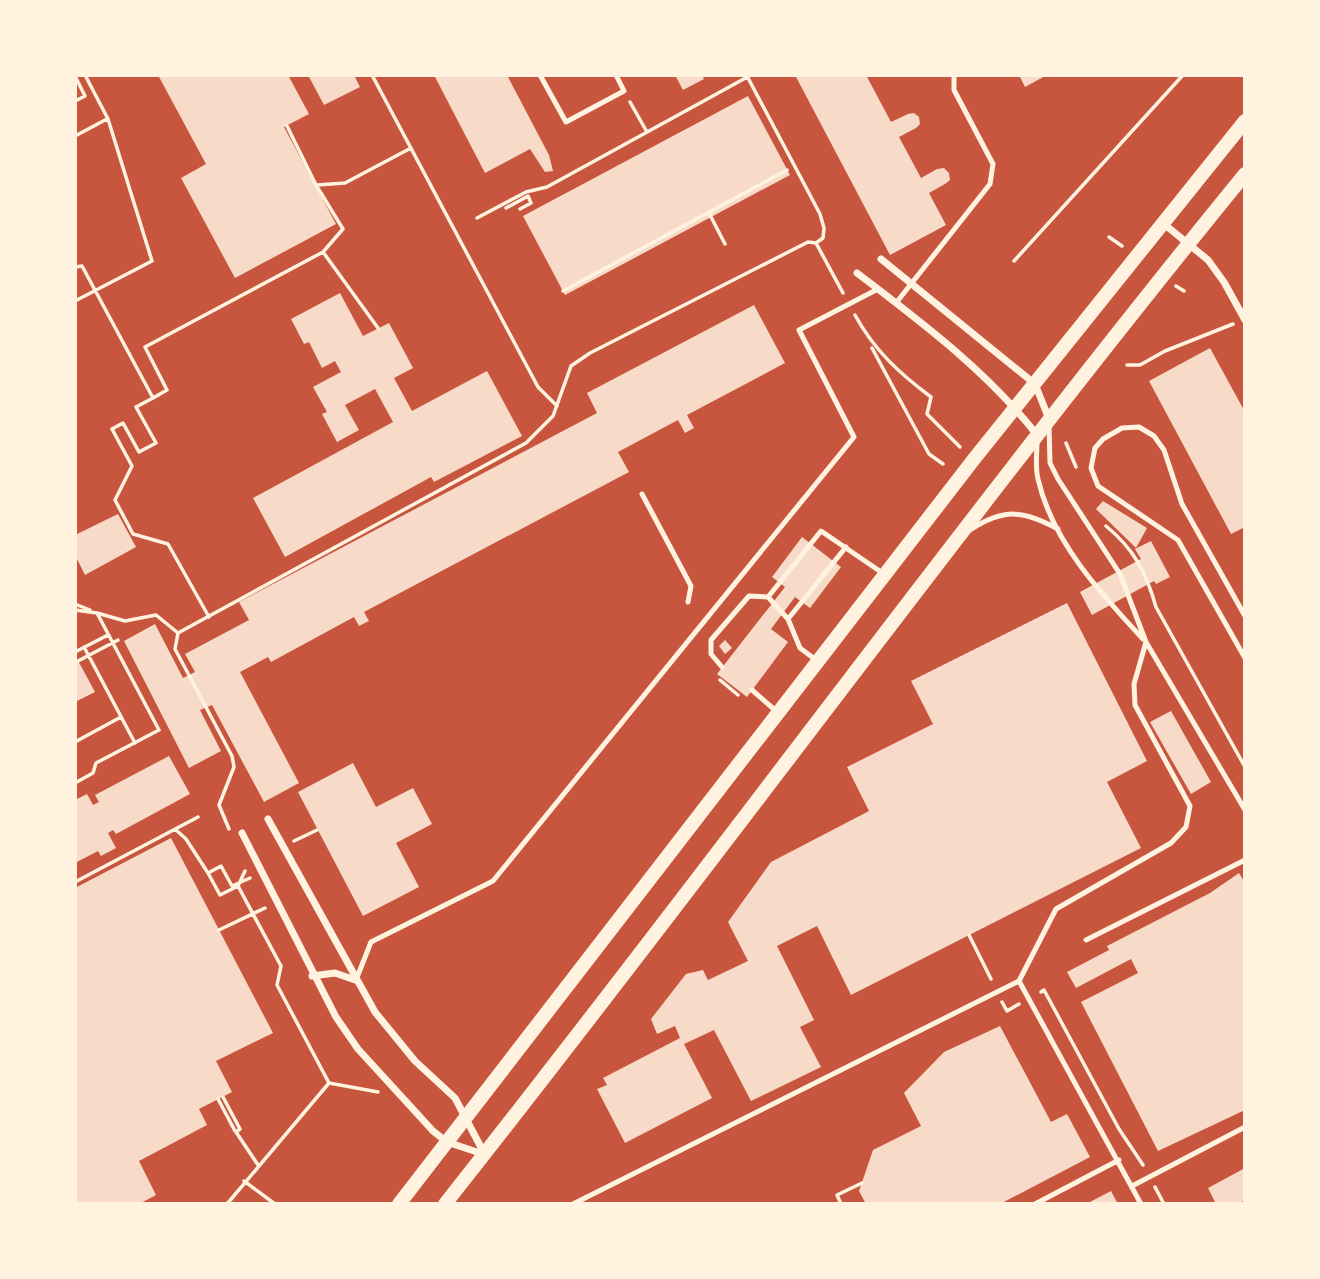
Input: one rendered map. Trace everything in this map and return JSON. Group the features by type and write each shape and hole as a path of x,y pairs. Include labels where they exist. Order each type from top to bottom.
{"main road":[{"path":"399,1204 1016,408 1245,121"},
{"path":"444,1204 1049,419 1245,174"}],"street":[{"path":"1164,224 1208,260 1245,320"},
{"path":"881,259 1035,384 1049,419"},
{"path":"857,272 970,364 1016,408 1037,435"},
{"path":"268,819 356,980 391,1034 455,1097 484,1154"},
{"path":"242,834 312,976 359,1049 447,1142 484,1154"},
{"path":"312,976 335,973 356,980"}],"lane":[{"path":"540,75 565,122 624,91 616,75"},
{"path":"896,303 990,184 993,164 954,90 954,75"},
{"path":"356,980 371,942 493,881 854,437 799,330 878,289"},
{"path":"1049,419 1050,463 1058,479 1120,574 1146,642 1245,810"},
{"path":"1245,616 1182,504 1164,450 1154,436 1139,427 1122,428 1103,439 1095,448 1091,468 1098,486 1178,540 1245,659"},
{"path":"1037,435 1037,478 1058,529 1095,588 1146,642"},
{"path":"642,494 691,586 688,602"},
{"path":"958,537 981,523 1011,512 1038,518 1058,529"},
{"path":"768,597 821,531 886,575"},
{"path":"788,619 846,547"},
{"path":"722,667 711,654 711,640 749,596 768,597 788,619 800,648 818,662"},
{"path":"573,1204 1019,981 1055,909 1171,843 1186,827 1189,806 1135,705 1134,684 1146,642"},
{"path":"752,690 779,713"},
{"path":"1086,940 1245,860"},
{"path":"1019,981 1141,1204"},
{"path":"1132,1186 1245,1127"},
{"path":"1035,1204 1119,1160"}],"path":[{"path":"75,300 152,261 108,119 85,75"},
{"path":"372,75 538,387 557,406"},
{"path":"1014,261 1183,75"},
{"path":"75,76 85,96 75,101"},
{"path":"178,633 526,443 547,425 557,406 571,366 590,353 808,242 816,243 823,238 824,228 820,214 749,76 547,187 526,192 477,218"},
{"path":"624,91 647,133"},
{"path":"75,136 108,119"},
{"path":"209,617 169,544 133,534 115,500 132,466 112,429 123,423 139,452 156,443 136,407 167,390 145,347 324,252 343,229 316,185 287,126"},
{"path":"316,185 345,183 411,148"},
{"path":"563,291 787,170"},
{"path":"506,208 528,196 531,203 520,209"},
{"path":"709,213 725,244"},
{"path":"816,243 843,293"},
{"path":"324,252 378,328"},
{"path":"75,267 82,266 153,398"},
{"path":"854,315 929,454 943,464"},
{"path":"1127,365 1140,365 1165,351 1224,328"},
{"path":"870,343 899,373 931,397 927,414 952,440"},
{"path":"1066,443 1078,476"},
{"path":"1105,525 1129,545 1151,587 1156,607 1245,767"},
{"path":"75,604 125,621 156,615 178,633"},
{"path":"75,610 97,612"},
{"path":"75,782 93,773 96,763 159,730 97,612"},
{"path":"178,633 175,649 232,756 234,767 219,804 231,832"},
{"path":"75,652 108,635"},
{"path":"78,661 118,640"},
{"path":"84,647 135,743"},
{"path":"711,654 711,672 743,698"},
{"path":"75,742 121,717"},
{"path":"75,882 198,817"},
{"path":"175,829 186,839 220,895 239,886 250,866"},
{"path":"208,873 221,866 232,886 261,872"},
{"path":"239,886 281,966 277,985 329,1083"},
{"path":"219,930 276,902"},
{"path":"329,1083 365,1090"},
{"path":"227,1204 329,1083"},
{"path":"220,1098 240,1129 236,1132 258,1165"},
{"path":"244,1181 275,1204"},
{"path":"841,1204 837,1195 862,1183"}],"building":[{"path":"158,75 288,75 309,114 284,127 336,224 235,278 181,178 206,164"},
{"path":"308,75 354,75 360,87 324,105"},
{"path":"434,75 507,75 549,155 553,171 545,172 530,149 485,173"},
{"path":"675,75 702,75 704,79 683,90"},
{"path":"795,75 866,75 891,122 908,114 914,113 919,117 920,124 916,128 899,137 921,178 937,169 944,168 949,173 950,180 929,193 946,225 890,255"},
{"path":"1019,75 1047,75 1025,87"},
{"path":"748,96 790,175 565,295 523,216"},
{"path":"340,293 363,336 389,323 413,368 394,378 412,411 487,371 522,436 434,482 431,477 285,557 253,498 393,422 375,389 345,405 359,430 337,442 322,414 327,412 313,387 341,372 335,361 322,368 309,342 304,344 291,319"},
{"path":"754,305 785,363 687,415 694,428 685,433 678,420 618,452 629,472 364,612 369,621 359,626 354,617 271,662 268,657 240,672 299,783 264,802 212,705 200,710 221,751 189,768 124,641 155,624 183,678 195,672 185,654 249,620 239,602 597,413 587,393"},
{"path":"1210,348 1245,412 1245,527 1231,534 1149,381"},
{"path":"1103,501 1147,528 1136,548 1096,509"},
{"path":"118,514 136,547 85,575 75,555 75,535"},
{"path":"802,537 841,567 810,608 795,597 771,629 788,642 747,697 717,674 785,587 772,577"},
{"path":"1151,541 1170,577 1156,584 1154,581 1092,615 1080,592 1141,559 1135,549"},
{"path":"1067,603 1147,761 1107,782 1141,848 851,995 817,926 777,946 814,1020 800,1027 821,1067 751,1101 714,1030 684,1044 712,1098 625,1143 597,1089 607,1085 603,1078 680,1038 675,1026 657,1034 651,1019 686,974 703,970 708,980 748,961 728,922 771,862 869,811 847,767 933,724 911,681"},
{"path":"725,640 732,648 725,654 719,646"},
{"path":"75,655 95,692 75,702"},
{"path":"1171,711 1211,782 1191,794 1150,722"},
{"path":"169,756 190,794 116,834 113,830 108,833 116,848 101,856 98,851 75,863 75,800 87,794 93,805 99,802 95,795"},
{"path":"353,763 376,807 413,788 432,824 396,843 419,887 363,916 298,792"},
{"path":"171,838 273,1033 216,1061 232,1092 199,1109 207,1125 139,1161 156,1195 139,1204 75,1204 75,888"},
{"path":"1239,873 1245,883 1245,1110 1158,1151 1081,1002 1138,973 1131,959 1076,988 1067,972 1109,950 1107,946 1210,893"},
{"path":"1000,1026 1051,1122 1067,1114 1090,1157 1000,1204 866,1204 859,1191 873,1150 921,1126 904,1093 944,1052"},
{"path":"1245,1168 1245,1200 1238,1204 1216,1204 1208,1188"},
{"path":"1111,1191 1118,1204 1086,1204"}]}
